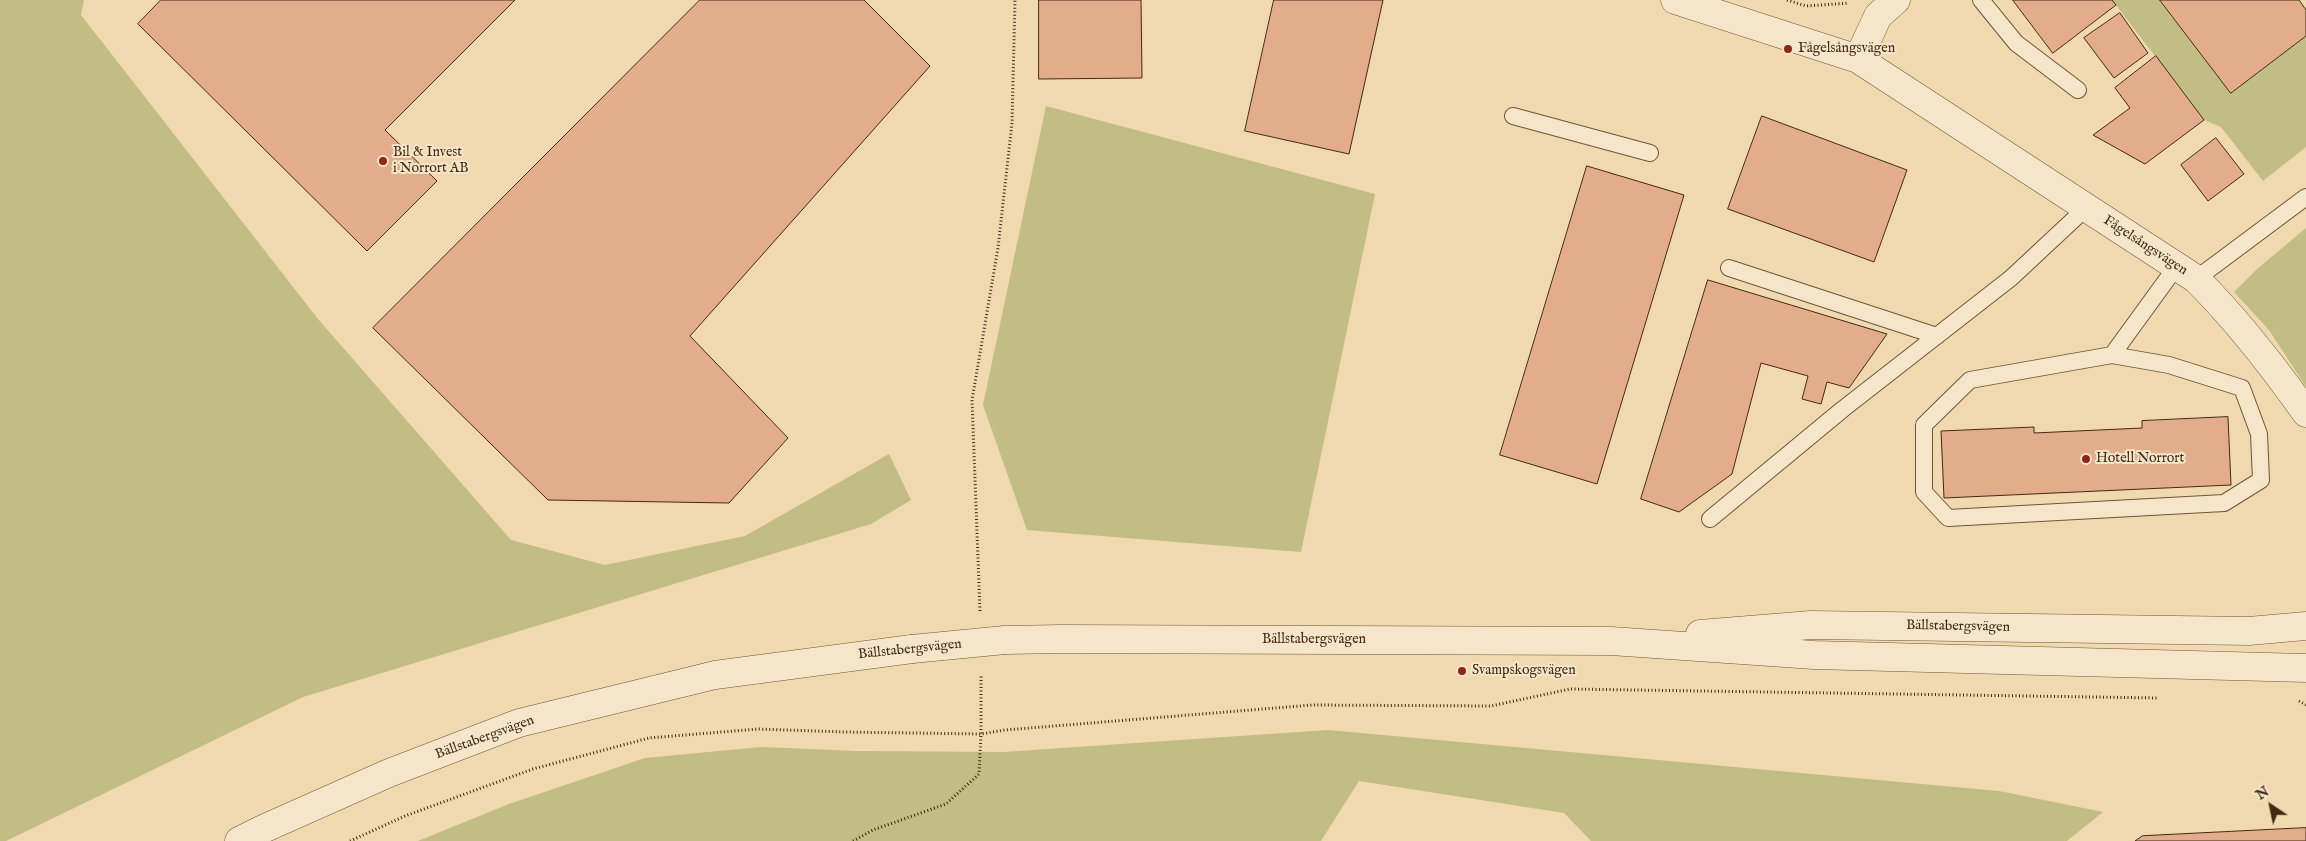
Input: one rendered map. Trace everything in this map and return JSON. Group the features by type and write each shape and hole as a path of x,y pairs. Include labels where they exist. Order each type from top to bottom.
{"street":[{"name":"Fågelsångsvägen","path":"1675,0 1858,59 2186,273 2223,306 2286,384 2306,413"},
{"path":"1858,59 1878,16 1896,0"},
{"name":"Bällstabergsvägen","path":"1611,641 1811,625 2249,631 2306,626"},
{"name":"Bällstabergsvägen","path":"240,841 262,829 390,773 520,723 714,675 912,649 1005,640 1611,641 1814,656 2306,668"}],"lane":[{"path":"1981,0 2016,43 2078,90"},
{"path":"1513,116 1650,153"},
{"path":"2112,355 2169,364 2242,388 2259,434 2261,480 2224,503 1948,518 1924,492 1924,425 1970,380 2112,355 2186,273 2306,196"},
{"path":"1710,519 1842,409 2012,278 2086,208"},
{"path":"1729,268 1937,336"}],"path":[{"path":"980,618 972,400 998,248 1010,143 1015,0"},
{"path":"1787,0 1806,6 1850,3 1854,0"},
{"path":"853,841 873,830 946,804 979,774 981,666"},
{"path":"350,841 405,816 533,769 649,738 758,729 981,734 1005,730 1312,706 1491,706 1570,689 2168,698"},
{"path":"2297,700 2306,705"}],"shaded area":[{"path":"0,0 84,0 81,15 318,319 511,540 605,565 745,536 889,454 911,500 871,524 303,697 6,841 0,841"},
{"path":"2112,0 2160,0 2231,93 2306,36 2306,147 2263,181 2221,127 2204,120"},
{"path":"1046,106 1375,194 1301,552 1027,530 983,405"},
{"path":"2306,228 2306,387 2269,330 2234,292 2257,269"},
{"path":"1328,730 1999,791 2103,812 2067,841 1591,841 1564,813 1359,781 1321,841 418,841 509,804 645,758 761,747 857,751 1003,752"}],"building":[{"path":"161,0 515,0 385,130 437,181 367,251 138,24"},
{"path":"700,0 864,0 930,66 690,336 788,438 729,503 548,500 373,328"},
{"path":"1039,0 1141,0 1142,78 1039,79"},
{"path":"1274,0 1383,0 1349,154 1245,131"},
{"path":"2013,0 2112,0 2116,5 2053,53"},
{"path":"2160,0 2299,0 2306,10 2306,36 2231,93"},
{"path":"2120,13 2148,53 2114,78 2084,38"},
{"path":"2156,56 2204,120 2145,164 2093,135 2130,108 2115,88"},
{"path":"1762,116 1907,170 1874,262 1728,209"},
{"path":"2216,138 2244,174 2208,201 2181,165"},
{"path":"1587,166 1684,195 1597,484 1500,455"},
{"path":"1708,280 1887,334 1849,388 1827,382 1821,404 1802,399 1808,376 1761,363 1732,474 1679,512 1641,499"},
{"path":"2228,417 2231,485 1944,498 1941,431 2034,427 2034,433 2142,428 2142,421"},
{"path":"2306,828 2306,841 2135,841 2142,836"}],"place":[{"name":"Fågelsångsvägen","path":"1788,49"},
{"name":"Bil & Invest i Norrort AB","path":"383,161"},
{"name":"Hotell Norrort","path":"2086,459"},
{"name":"Svampskogsvägen","path":"1462,671"}]}
